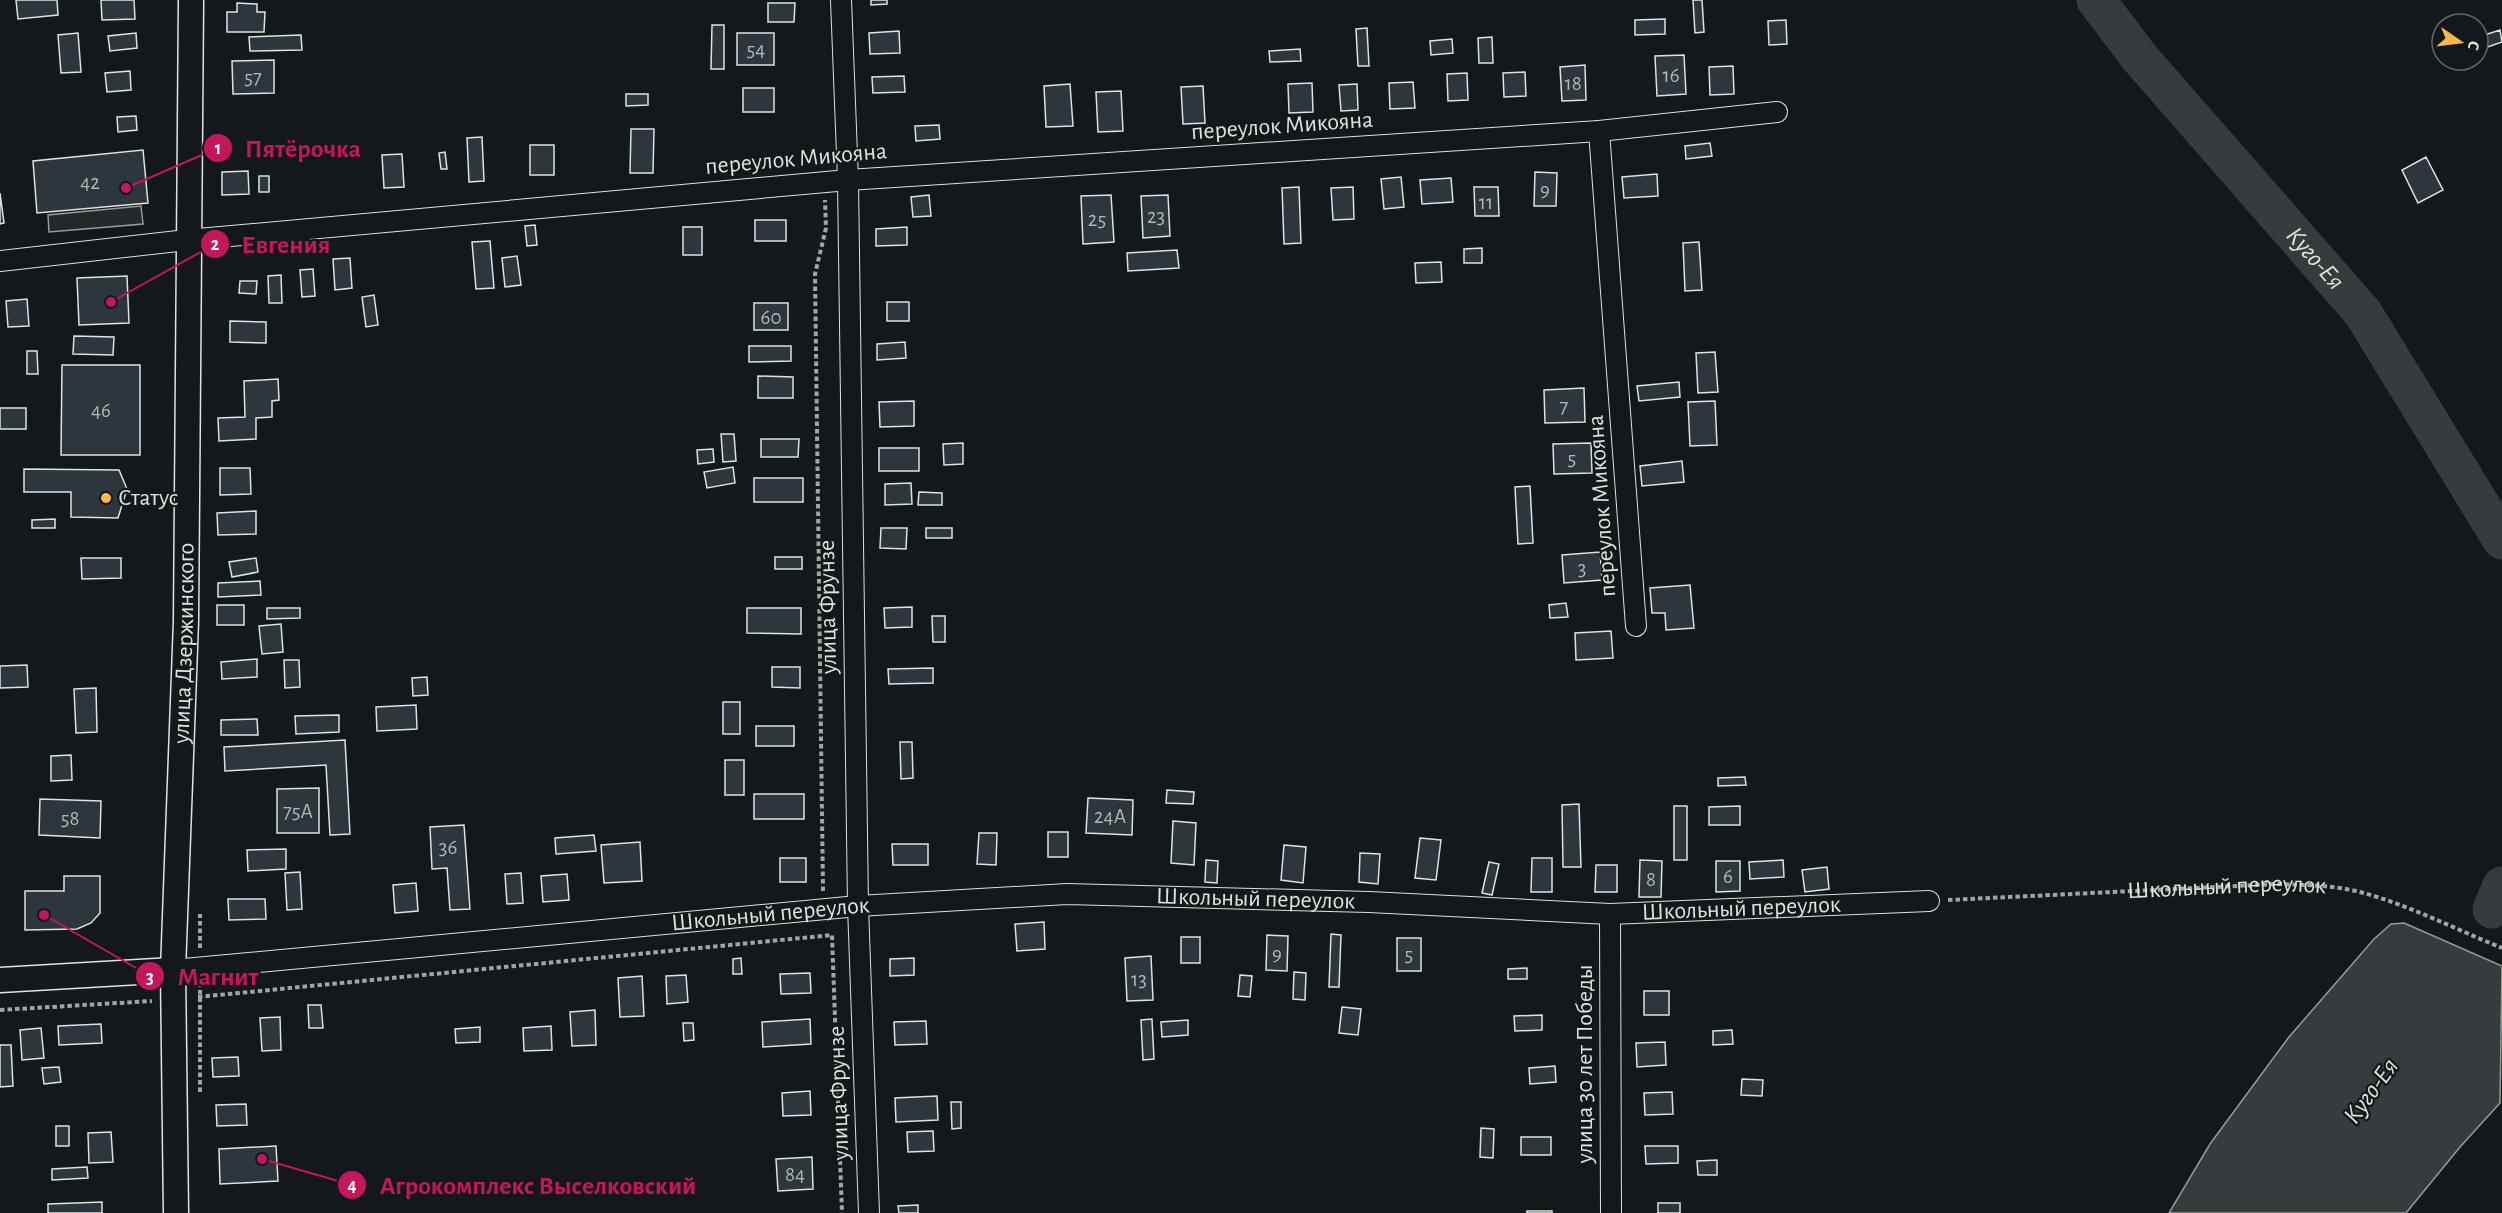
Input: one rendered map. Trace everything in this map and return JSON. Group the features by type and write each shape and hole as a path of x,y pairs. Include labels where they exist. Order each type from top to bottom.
{"street":[{"name":"улица Дзержинского","path":"176,1213 173,970 186,621 187,240 191,0"},
{"name":"улица Фрунзе","path":"841,0 848,180 858,906 869,1213"},
{"name":"переулок Микояна","path":"0,261 187,240 824,182 1599,131 1777,112"},
{"name":"переулок Микояна","path":"1599,131 1636,626"},
{"name":"Школьный переулок","path":"0,980 173,970 858,906 1067,894 1369,902 1610,914 1929,902"},
{"name":"улица 30 лет Победы","path":"1610,914 1611,1213"}],"path":[{"path":"824,182 826,228 815,274 825,909 832,935 842,1213"},
{"name":"Школьный переулок","path":"1929,902 2277,884 2324,886 2358,892 2404,907 2502,948"},
{"path":"0,1010 174,1000 832,935"}],"shaded area":[{"path":"141,206 143,224 49,232 48,215"}],"water":[{"path":"2404,923 2502,966 2500,1103 2460,1147 2406,1213 2169,1213 2210,1144 2289,1037 2374,939 2391,924"}],"building":[{"path":"16,0 57,0 58,15 18,19"},
{"path":"101,0 134,0 135,19 102,20"},
{"path":"871,0 887,0 887,4 871,5"},
{"path":"1693,0 1702,0 1704,32 1695,33"},
{"path":"237,3 257,4 257,12 265,12 264,32 227,32 227,12 237,12"},
{"path":"768,3 795,3 794,22 768,22"},
{"path":"1665,19 1665,34 1635,35 1635,20"},
{"path":"1786,20 1787,44 1769,45 1768,21"},
{"path":"712,25 724,25 724,69 711,69"},
{"path":"1367,28 1369,66 1358,66 1356,29"},
{"path":"2500,30 2502,42 2490,46 2490,33"},
{"path":"899,31 900,53 870,54 869,33"},
{"path":"78,33 81,72 61,73 58,35"},
{"path":"136,33 137,48 110,51 108,36"},
{"path":"737,33 774,33 774,65 737,65"},
{"path":"301,35 302,50 250,51 249,37"},
{"path":"1492,37 1493,63 1479,63 1478,38"},
{"path":"1452,39 1453,53 1431,55 1430,41"},
{"path":"1300,49 1301,61 1270,62 1269,51"},
{"path":"1684,55 1686,94 1657,96 1655,56"},
{"path":"274,60 274,93 233,94 232,61"},
{"path":"1585,65 1586,100 1562,101 1560,67"},
{"path":"1733,66 1734,94 1710,95 1709,67"},
{"path":"130,71 131,90 107,92 105,73"},
{"path":"1525,72 1526,96 1504,97 1503,73"},
{"path":"1467,73 1468,100 1448,101 1447,74"},
{"path":"904,76 905,92 873,93 872,77"},
{"path":"1413,82 1415,108 1390,109 1389,83"},
{"path":"1312,83 1313,112 1289,113 1288,84"},
{"path":"1070,84 1073,126 1046,127 1044,86"},
{"path":"1357,84 1358,110 1341,111 1339,85"},
{"path":"1203,86 1205,123 1183,124 1181,87"},
{"path":"743,88 774,88 774,112 743,112"},
{"path":"1121,91 1123,131 1098,132 1096,92"},
{"path":"626,94 648,94 648,105 626,106"},
{"path":"136,116 137,130 118,132 117,117"},
{"path":"939,125 940,139 916,141 915,126"},
{"path":"631,129 654,129 653,173 630,173"},
{"path":"482,137 484,181 469,182 467,138"},
{"path":"1710,143 1712,156 1686,159 1685,146"},
{"path":"530,145 554,145 554,175 530,175"},
{"path":"143,150 148,203 37,213 33,161"},
{"path":"445,152 447,169 441,169 439,153"},
{"path":"402,154 404,187 384,188 382,155"},
{"path":"2426,157 2443,190 2418,203 2402,170"},
{"path":"248,171 249,194 222,195 222,172"},
{"path":"1535,172 1557,173 1556,206 1534,206"},
{"path":"1657,174 1658,196 1624,198 1622,177"},
{"path":"259,176 269,176 269,192 259,192"},
{"path":"1401,177 1404,207 1384,209 1381,179"},
{"path":"1451,178 1453,202 1422,204 1420,180"},
{"path":"1299,187 1301,243 1284,244 1282,188"},
{"path":"1353,187 1354,219 1333,220 1331,188"},
{"path":"1474,187 1498,187 1499,216 1475,216"},
{"path":"0,193 4,223 0,224"},
{"path":"929,195 931,216 913,217 911,197"},
{"path":"1111,195 1114,242 1083,244 1081,196"},
{"path":"1168,195 1170,236 1143,238 1141,196"},
{"path":"755,220 786,220 786,241 755,241"},
{"path":"535,225 537,245 527,246 525,226"},
{"path":"683,227 702,227 702,255 683,255"},
{"path":"907,227 907,245 876,246 876,229"},
{"path":"490,241 494,288 476,289 472,242"},
{"path":"1699,242 1702,290 1685,291 1683,243"},
{"path":"1482,248 1482,263 1464,263 1464,249"},
{"path":"1177,250 1179,268 1128,271 1127,253"},
{"path":"517,256 521,285 505,287 502,258"},
{"path":"350,258 352,288 335,290 333,259"},
{"path":"1441,262 1442,282 1416,283 1415,263"},
{"path":"313,269 315,296 302,297 300,270"},
{"path":"281,275 282,303 269,303 268,276"},
{"path":"127,276 129,323 79,325 77,278"},
{"path":"240,281 257,281 256,294 239,293"},
{"path":"374,295 378,325 366,327 362,297"},
{"path":"27,299 29,326 8,327 6,301"},
{"path":"887,302 909,302 909,321 887,321"},
{"path":"754,303 788,303 788,330 754,330"},
{"path":"230,321 266,322 266,343 230,342"},
{"path":"74,336 114,337 113,355 73,354"},
{"path":"905,342 906,358 877,360 877,344"},
{"path":"749,346 791,346 791,361 749,362"},
{"path":"27,351 37,351 38,374 27,374"},
{"path":"1715,352 1718,392 1698,393 1696,353"},
{"path":"62,365 140,365 140,455 61,455"},
{"path":"758,376 793,377 793,398 758,398"},
{"path":"278,379 279,400 272,401 272,417 256,418 256,439 219,441 218,418 245,417 244,381"},
{"path":"1679,382 1680,397 1639,401 1637,386"},
{"path":"1584,388 1585,422 1545,423 1544,390"},
{"path":"914,401 914,426 880,427 879,402"},
{"path":"1715,401 1717,445 1690,446 1688,402"},
{"path":"0,408 26,408 26,429 0,429"},
{"path":"721,434 734,434 736,461 723,462"},
{"path":"761,439 799,439 798,457 761,457"},
{"path":"963,443 963,464 944,465 943,444"},
{"path":"1591,443 1592,473 1554,474 1553,444"},
{"path":"879,448 919,448 919,471 879,471"},
{"path":"713,449 714,462 698,464 697,450"},
{"path":"1682,461 1684,482 1642,486 1640,466"},
{"path":"733,467 735,483 707,488 704,472"},
{"path":"220,468 250,468 251,494 220,495"},
{"path":"24,469 119,470 127,489 118,518 71,517 71,492 24,492"},
{"path":"754,478 803,478 803,502 754,502"},
{"path":"911,483 912,504 885,505 885,484"},
{"path":"1530,486 1533,543 1518,544 1515,487"},
{"path":"919,492 942,493 942,505 918,505"},
{"path":"256,511 256,534 218,535 217,513"},
{"path":"55,519 55,528 32,528 32,520"},
{"path":"881,528 907,528 906,549 880,548"},
{"path":"926,528 952,528 952,538 926,538"},
{"path":"1600,552 1602,580 1564,583 1562,555"},
{"path":"775,557 802,557 802,569 775,569"},
{"path":"81,558 121,558 121,578 82,579"},
{"path":"256,558 258,572 232,577 229,562"},
{"path":"260,581 261,595 218,597 218,583"},
{"path":"1690,585 1694,628 1666,630 1665,613 1652,613 1650,588"},
{"path":"1566,603 1568,617 1550,618 1549,605"},
{"path":"217,605 244,605 244,625 217,625"},
{"path":"912,607 912,627 885,628 884,608"},
{"path":"267,608 300,608 300,618 267,619"},
{"path":"747,608 801,608 801,634 747,633"},
{"path":"932,616 945,616 945,642 933,642"},
{"path":"281,624 283,652 262,654 259,626"},
{"path":"1611,631 1613,658 1576,660 1575,633"},
{"path":"257,659 257,677 222,679 221,662"},
{"path":"284,660 299,660 300,687 285,688"},
{"path":"27,665 28,687 0,688 0,666"},
{"path":"772,667 800,667 800,688 772,687"},
{"path":"933,668 933,683 889,684 888,669"},
{"path":"427,677 428,695 413,696 412,678"},
{"path":"96,688 97,732 76,733 74,689"},
{"path":"723,702 740,702 740,734 723,734"},
{"path":"416,705 417,729 377,731 376,707"},
{"path":"339,715 339,732 296,734 295,716"},
{"path":"257,719 258,735 221,735 221,720"},
{"path":"756,726 794,726 794,746 756,746"},
{"path":"345,740 350,834 330,835 326,765 225,771 224,747"},
{"path":"900,742 912,742 913,778 901,779"},
{"path":"71,755 72,780 51,781 51,756"},
{"path":"725,760 744,760 744,795 725,795"},
{"path":"1745,777 1746,785 1718,786 1718,778"},
{"path":"319,788 319,833 277,833 277,789"},
{"path":"1167,790 1194,792 1193,804 1166,803"},
{"path":"754,794 804,794 804,819 754,819"},
{"path":"1088,798 1133,800 1132,835 1086,833"},
{"path":"40,799 101,801 100,838 39,835"},
{"path":"1579,804 1581,867 1563,867 1562,805"},
{"path":"1674,806 1687,806 1687,860 1674,860"},
{"path":"1740,806 1740,825 1709,825 1709,807"},
{"path":"1173,821 1196,823 1194,865 1171,863"},
{"path":"464,825 470,909 450,910 447,868 432,869 430,827"},
{"path":"1048,832 1068,832 1068,857 1048,857"},
{"path":"979,833 997,833 996,865 977,864"},
{"path":"594,835 596,851 556,854 555,838"},
{"path":"1420,838 1441,840 1436,880 1415,878"},
{"path":"640,842 642,881 604,883 601,845"},
{"path":"892,844 928,844 928,865 893,865"},
{"path":"1284,845 1306,847 1303,883 1281,880"},
{"path":"286,849 286,869 248,871 247,850"},
{"path":"1360,853 1380,854 1378,884 1359,882"},
{"path":"780,858 806,858 806,882 780,882"},
{"path":"1532,858 1552,858 1552,892 1531,892"},
{"path":"1206,860 1218,861 1217,883 1205,882"},
{"path":"1640,860 1662,861 1661,897 1639,897"},
{"path":"1783,860 1784,877 1750,879 1749,862"},
{"path":"1716,861 1740,861 1740,891 1716,892"},
{"path":"1489,862 1499,864 1492,895 1482,893"},
{"path":"1596,865 1617,865 1617,892 1595,892"},
{"path":"1827,867 1829,889 1805,892 1802,870"},
{"path":"300,872 302,909 287,910 285,873"},
{"path":"521,873 523,903 507,904 505,874"},
{"path":"567,874 569,900 543,902 541,876"},
{"path":"64,876 100,876 100,913 91,923 77,929 25,930 25,891 64,891"},
{"path":"416,883 418,911 395,913 393,885"},
{"path":"228,899 265,899 266,919 229,920"},
{"path":"1044,922 1045,949 1017,951 1015,924"},
{"path":"1331,934 1341,935 1339,987 1329,987"},
{"path":"1267,935 1288,936 1287,971 1266,970"},
{"path":"1181,937 1200,937 1200,963 1181,963"},
{"path":"1397,938 1421,938 1421,971 1397,971"},
{"path":"1151,956 1153,1000 1127,1001 1125,958"},
{"path":"741,958 742,974 733,974 733,959"},
{"path":"914,958 914,975 890,976 890,959"},
{"path":"1527,968 1527,979 1508,979 1508,969"},
{"path":"1294,972 1306,973 1305,1000 1293,999"},
{"path":"810,973 811,993 781,994 780,974"},
{"path":"686,975 688,1002 667,1004 666,976"},
{"path":"1240,975 1252,976 1250,997 1238,996"},
{"path":"642,976 644,1016 620,1017 618,978"},
{"path":"1644,991 1669,991 1669,1015 1644,1015"},
{"path":"308,1005 321,1005 323,1028 309,1028"},
{"path":"1342,1007 1361,1009 1358,1035 1339,1033"},
{"path":"595,1010 596,1045 572,1046 570,1012"},
{"path":"1542,1015 1542,1030 1515,1031 1514,1016"},
{"path":"280,1017 281,1050 262,1051 260,1018"},
{"path":"810,1019 811,1044 763,1047 762,1022"},
{"path":"1152,1019 1154,1059 1143,1060 1141,1020"},
{"path":"1188,1020 1188,1035 1162,1037 1161,1022"},
{"path":"926,1021 927,1044 895,1045 894,1022"},
{"path":"683,1023 693,1023 694,1040 684,1041"},
{"path":"101,1024 102,1043 59,1045 58,1026"},
{"path":"551,1026 552,1050 524,1051 523,1028"},
{"path":"480,1027 480,1042 456,1043 455,1029"},
{"path":"41,1028 44,1058 22,1060 20,1030"},
{"path":"1732,1030 1733,1044 1713,1045 1713,1031"},
{"path":"1665,1042 1666,1065 1637,1067 1636,1043"},
{"path":"0,1045 11,1045 13,1086 0,1087"},
{"path":"238,1057 239,1076 213,1077 212,1058"},
{"path":"1555,1066 1556,1082 1530,1084 1529,1068"},
{"path":"59,1067 61,1082 44,1084 42,1068"},
{"path":"1742,1079 1763,1080 1762,1096 1741,1095"},
{"path":"810,1091 811,1115 783,1116 782,1093"},
{"path":"1672,1092 1673,1114 1645,1115 1644,1093"},
{"path":"937,1096 938,1120 896,1122 895,1098"},
{"path":"951,1102 961,1102 961,1128 952,1129"},
{"path":"246,1104 247,1125 217,1126 216,1105"},
{"path":"56,1126 69,1126 69,1146 56,1146"},
{"path":"1481,1128 1494,1129 1493,1158 1480,1157"},
{"path":"933,1131 934,1151 908,1152 907,1132"},
{"path":"111,1132 113,1162 89,1163 88,1133"},
{"path":"1521,1137 1551,1137 1551,1155 1521,1155"},
{"path":"276,1146 278,1181 220,1184 219,1149"},
{"path":"1645,1146 1678,1146 1678,1163 1646,1164"},
{"path":"812,1157 813,1189 778,1191 776,1159"},
{"path":"1717,1160 1717,1175 1698,1175 1697,1161"},
{"path":"87,1167 88,1178 52,1180 52,1169"},
{"path":"102,1202 102,1213 48,1213 48,1204"},
{"path":"1658,1203 1680,1203 1680,1213 1658,1213"},
{"path":"918,1205 918,1213 899,1213 898,1206"},
{"path":"1527,1211 1552,1211 1552,1213 1527,1213"}],"waterway":[{"name":"Куго-Ея","path":"2096,0 2140,58 2363,313 2502,540"},
{"name":"Куго-Ея","path":"2492,909 2502,886"}],"place":[{"name":"Пятёрочка","path":"126,188"},
{"name":"Евгения","path":"111,302"},
{"name":"Статус","path":"106,498"},
{"name":"Магнит","path":"44,915"},
{"name":"Агрокомплекс Выселковский","path":"262,1159"}]}
